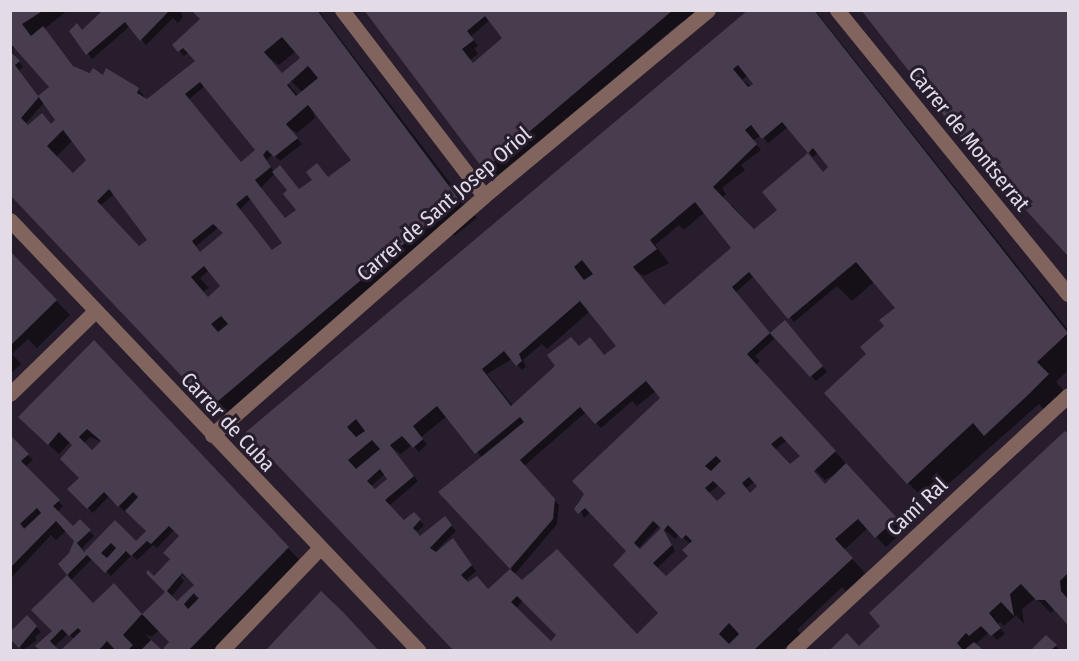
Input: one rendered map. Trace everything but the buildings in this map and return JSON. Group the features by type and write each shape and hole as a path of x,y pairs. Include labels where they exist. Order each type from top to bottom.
{"street":[{"path":"342,10 484,196"},
{"name":"Carrer de Sant Josep Oriol","path":"212,435 484,196 708,10"},
{"name":"Carrer de Montserrat","path":"837,10 1068,294"},
{"name":"Carrer de Cuba","path":"10,220 418,651"},
{"path":"10,394 95,311"},
{"name":"Camí Ral","path":"793,651 1068,395"},
{"path":"222,651 319,549"}]}
